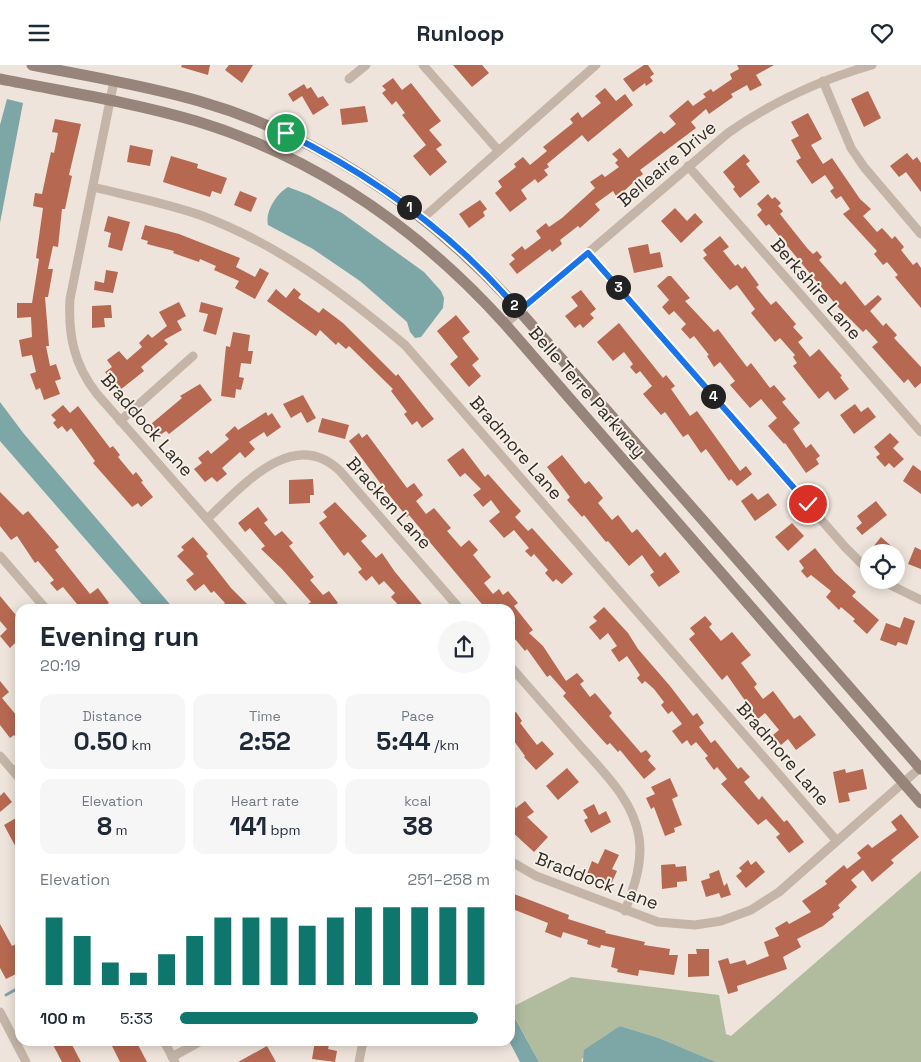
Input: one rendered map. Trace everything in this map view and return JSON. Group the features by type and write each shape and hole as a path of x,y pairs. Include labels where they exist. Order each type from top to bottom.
{"main road":[{"name":"Belle Terre Parkway","path":"32,65 114,81 201,102 286,133 356,171 423,218 471,260 519,311 920,769"},
{"name":"Belle Terre Parkway","path":"0,79 172,114 217,128 272,149 333,181 364,200 418,240 479,295 505,324 921,803"}],"street":[{"path":"349,79 366,65"},
{"path":"423,65 498,150"},
{"path":"423,218 596,65"},
{"name":"Belleaire Drive","path":"505,324 728,133 756,114 823,81 872,65"},
{"name":"Braddock Lane","path":"114,81 70,299 70,332 73,349 85,377 120,421 282,604"},
{"path":"823,81 843,132 855,154 921,234"},
{"name":"Berkshire Lane","path":"688,166 921,432"},
{"name":"Bradmore Lane","path":"93,187 199,215 258,240 334,287 405,345 836,840"},
{"path":"588,253 860,562"},
{"path":"120,421 194,356"},
{"name":"Bracken Lane","path":"207,519 261,471 279,459 295,455 322,458 340,471 456,604"},
{"path":"0,556 42,604"},
{"path":"898,589 921,600"},
{"path":"515,672 602,771 630,809 639,837 640,860 636,881 625,911"},
{"path":"0,756 15,773"},
{"name":"Braddock Lane","path":"515,864 536,876 625,911 669,924 694,925 736,917 758,906 779,892 836,840 920,769"},
{"path":"0,1012 15,1041"},
{"path":"18,1046 26,1062"},
{"path":"166,1046 173,1059 193,1046"},
{"path":"359,1062 362,1046"}],"green space":[{"path":"921,871 921,1062 716,1062 659,1038 620,1026 581,1060 583,1062 539,1062 515,1017 515,1005 571,977 719,995 726,1034 731,1036"}],"water":[{"path":"7,99 23,103 0,223 0,125"},
{"path":"288,187 309,195 342,213 424,272 441,291 444,298 443,308 421,337 415,338 410,332 407,322 360,281 313,249 268,225 268,215 272,204 279,194"},
{"path":"0,402 24,434 170,604 142,604 0,441"},
{"path":"515,1018 539,1062 520,1062 512,1046 515,1046"},
{"path":"620,1026 659,1038 716,1062 583,1062 584,1050"}],"building":[{"path":"182,65 210,65 208,75 181,67"},
{"path":"229,65 253,65 242,83 225,70"},
{"path":"453,65 482,65 489,73 472,87"},
{"path":"644,65 648,65 654,74 650,77 653,81 646,86 645,83 633,92 623,79"},
{"path":"737,65 774,65 756,75 762,85 750,91 747,85 731,94 733,97 709,114 706,109 691,122 696,128 640,170 643,174 625,190 616,196 613,191 595,204 600,210 580,228 578,226 560,240 562,244 552,252 550,249 517,274 509,264 515,259 511,255 522,246 525,250 541,238 536,231 546,223 549,227 562,218 595,188 590,182 602,174 605,177 619,167 615,163 618,160 612,154 620,148 628,158 661,131 664,134 676,124 669,116 688,100 693,106 706,97 703,94 711,89 713,92 732,79 730,74 739,69"},
{"path":"393,78 402,90 411,83 441,121 429,130 442,145 436,149 447,162 430,176 413,156 426,145 402,115 405,113 396,101 392,105 382,93 386,90 382,86"},
{"path":"304,84 307,89 311,87 318,98 323,96 329,105 313,115 302,96 293,102 288,94"},
{"path":"605,88 616,101 625,94 633,105 588,142 582,135 547,164 549,167 544,170 548,175 538,183 535,179 521,190 527,199 510,212 495,193 502,187 498,181 516,167 514,164 523,157 530,165 547,151 543,147 573,123 570,119 578,112 582,118 601,103 595,96"},
{"path":"868,91 881,118 864,127 851,99"},
{"path":"365,106 368,122 342,125 340,109"},
{"path":"808,113 822,139 811,145 823,164 832,158 860,199 871,209 863,216 877,232 882,228 892,239 895,236 904,247 901,250 913,265 917,262 921,268 921,308 895,277 898,275 887,262 883,265 874,254 877,251 843,214 850,209 841,196 836,199 830,191 834,188 825,175 812,184 796,161 801,158 791,140 799,136 791,122"},
{"path":"55,119 81,124 69,175 72,176 65,209 62,209 58,247 53,246 48,269 53,269 48,297 45,297 49,346 46,346 50,366 56,364 61,379 55,381 60,394 44,400 40,388 36,390 30,374 36,372 32,355 22,357 19,340 32,337 31,317 17,318 17,303 32,303 39,259 36,258 43,208 33,206 35,193 42,194 51,152 54,153 58,133 52,132"},
{"path":"130,145 153,150 150,166 127,162"},
{"path":"907,153 913,160 917,157 921,163 921,192 906,172 899,177 890,166"},
{"path":"744,154 750,161 746,164 760,182 740,198 733,189 735,187 723,172"},
{"path":"171,156 198,164 197,168 227,178 221,194 212,191 210,197 163,182"},
{"path":"240,191 257,198 251,212 234,205"},
{"path":"768,194 772,199 775,197 781,203 778,206 783,211 780,214 813,254 817,251 822,257 819,260 841,285 845,281 865,306 878,295 882,299 870,311 883,326 886,323 897,335 894,338 921,367 921,383 915,388 908,379 904,383 872,347 878,342 866,329 863,332 837,306 769,224 766,226 757,215 762,210 757,204"},
{"path":"480,200 487,209 483,212 485,216 469,228 459,214"},
{"path":"675,208 687,221 695,213 703,222 681,243 661,221"},
{"path":"108,216 130,222 122,251 108,247 111,233 104,231"},
{"path":"145,225 179,234 240,258 236,267 255,277 260,268 269,273 255,299 235,288 239,281 214,270 216,266 200,259 199,262 173,253 174,251 147,244 148,241 141,239"},
{"path":"720,236 729,247 723,251 735,266 738,264 742,269 745,266 759,285 756,287 771,305 776,301 796,324 793,327 803,338 798,342 810,357 819,349 842,376 840,377 849,389 835,400 828,391 819,399 793,366 797,363 793,357 795,355 780,338 775,342 751,313 755,309 737,285 730,290 703,258 707,255 703,250"},
{"path":"648,244 650,254 660,252 663,267 634,273 628,248"},
{"path":"106,270 118,272 113,293 94,290 95,281 104,283"},
{"path":"668,276 671,276 690,298 685,301 714,332 718,329 747,367 751,363 770,388 774,385 786,399 782,402 800,423 793,429 806,448 811,444 820,456 816,459 819,464 806,473 785,443 768,426 777,418 761,399 750,408 730,385 735,381 720,362 714,367 707,356 709,355 694,336 690,339 681,329 686,324 674,311 669,315 662,307 669,300 657,286"},
{"path":"294,288 301,294 298,298 319,313 323,308 343,323 396,376 398,374 434,419 422,428 417,421 412,425 404,414 407,412 391,391 393,389 349,346 346,349 338,342 336,345 320,330 316,336 267,301 276,289 286,298"},
{"path":"581,290 596,309 590,314 594,318 583,328 580,324 575,328 565,316 578,306 571,297"},
{"path":"179,302 186,316 177,321 182,330 164,340 168,344 141,367 144,371 120,390 105,372 112,367 107,360 119,351 127,360 142,347 139,343 148,334 152,338 167,326 159,312"},
{"path":"201,302 223,308 216,335 203,331 208,314 199,312"},
{"path":"111,305 112,318 104,318 105,327 92,328 92,306"},
{"path":"456,315 470,332 462,338 479,359 472,365 481,376 469,387 450,364 458,357 437,331"},
{"path":"619,323 663,378 666,375 675,386 671,389 690,416 697,411 740,471 746,466 752,474 737,486 731,479 729,481 706,449 701,453 688,434 683,437 665,412 661,415 643,394 652,386 640,371 636,374 630,367 633,364 624,352 613,361 597,342"},
{"path":"233,332 250,335 248,351 253,351 251,364 241,363 239,377 244,378 241,390 236,389 235,398 221,396 226,346 230,347"},
{"path":"200,384 212,400 169,434 166,431 160,435 151,424 182,398 180,396"},
{"path":"303,395 316,418 307,423 301,412 291,418 283,404"},
{"path":"855,404 861,412 868,407 876,417 854,434 840,415"},
{"path":"63,405 70,413 78,406 110,448 113,446 120,455 118,457 133,475 136,472 153,497 141,507 138,503 132,507 93,463 95,461 71,428 67,432 62,426 58,429 53,423 56,420 51,415"},
{"path":"266,412 268,416 272,413 281,427 267,437 264,432 249,442 255,449 245,458 240,452 222,468 227,474 217,482 212,477 205,482 194,469 202,463 198,458 208,450 211,454 229,439 225,435 235,426 238,430"},
{"path":"322,418 349,425 345,439 318,432"},
{"path":"359,433 362,438 367,434 407,488 414,483 423,495 416,501 426,514 434,508 451,528 447,531 461,547 469,540 478,550 473,555 491,577 484,583 493,594 499,589 503,595 508,591 518,603 515,605 482,604 409,515 407,517 349,441"},
{"path":"890,433 899,442 893,448 904,459 894,468 889,463 885,467 876,457 880,454 874,447"},
{"path":"463,448 485,477 488,474 521,511 515,517 528,531 532,528 573,574 562,584 556,579 553,582 545,573 548,570 534,554 531,557 525,551 529,548 514,530 504,538 489,521 500,512 491,500 483,507 473,495 481,489 465,473 460,477 447,460"},
{"path":"562,455 585,484 589,481 603,498 598,503 612,520 618,515 632,533 637,529 660,557 665,552 680,572 659,587 650,575 654,572 642,555 629,566 584,515 582,517 567,500 570,497 547,467"},
{"path":"913,465 921,471 921,494 903,481"},
{"path":"313,479 314,495 310,495 310,503 289,504 289,480"},
{"path":"0,492 23,515 28,511 59,547 55,550 90,594 98,588 109,603 77,604 63,587 57,591 50,583 54,580 38,561 35,563 17,536 11,540 0,526"},
{"path":"752,493 758,500 768,493 777,505 755,521 741,501"},
{"path":"876,501 887,515 862,535 856,528 862,523 857,516"},
{"path":"335,502 367,536 361,541 376,558 382,553 422,604 397,604 391,597 395,593 384,581 379,585 372,576 366,581 358,572 362,569 348,552 344,556 319,523 327,517 323,512"},
{"path":"258,507 268,520 264,523 275,536 282,531 293,543 289,546 314,577 310,580 323,595 329,591 338,603 308,604 311,602 282,569 261,549 265,546 250,528 245,532 238,523"},
{"path":"792,523 804,536 788,551 775,537"},
{"path":"193,537 208,554 206,556 231,588 247,604 224,604 214,591 211,593 204,584 195,591 186,580 194,574 177,556 184,550 181,547"},
{"path":"881,537 889,544 875,544"},
{"path":"915,547 921,550 921,569 908,564"},
{"path":"815,548 835,573 856,592 852,596 879,620 867,634 853,621 855,619 841,607 839,610 826,597 831,591 811,575 807,578 801,571 804,568 799,561"},
{"path":"0,596 15,614 15,643 10,648 0,636 7,629 0,621"},
{"path":"515,607 533,630 529,633 543,646 566,681 577,673 584,681 580,684 590,697 595,693 612,713 609,716 641,753 646,750 651,756 648,760 656,769 644,779 620,750 618,752 610,743 607,745 563,696 566,693 550,675 547,677 527,649 525,651 515,639"},
{"path":"604,607 628,633 638,649 693,716 697,713 704,723 699,727 711,743 715,740 738,769 741,767 750,777 744,782 759,800 762,796 784,822 787,820 804,842 789,853 776,837 780,834 766,819 758,825 721,784 727,779 717,767 714,770 705,758 708,756 696,742 691,746 687,740 682,744 672,731 682,724 672,711 668,714 661,705 664,702 654,689 645,681 642,684 637,678 640,675 627,656 619,662 611,650 617,646 608,633 600,640 589,627 597,621 593,617"},
{"path":"705,616 712,624 709,627 721,641 732,632 751,655 741,663 757,684 754,687 763,699 773,691 794,719 800,715 816,735 796,750 788,739 781,745 773,735 779,730 765,713 758,719 727,675 722,680 689,639 695,634 690,628"},
{"path":"904,617 915,621 907,645 898,642 896,646 880,640 886,623 900,628"},
{"path":"0,681 9,692 2,698 15,714 15,736 14,735 10,738 0,725"},
{"path":"515,713 522,721 520,723 537,745 542,741 554,754 536,770 524,757 515,742"},
{"path":"567,768 579,782 558,800 546,786"},
{"path":"845,769 846,773 863,769 867,789 848,793 850,801 839,803 833,772"},
{"path":"670,778 678,796 672,799 682,825 674,828 675,832 665,836 654,807 651,809 646,798 655,794 651,787"},
{"path":"4,792 12,802 0,812 0,796"},
{"path":"525,801 534,812 527,817 548,837 534,852 515,835 515,807 516,808"},
{"path":"594,804 599,815 606,811 611,822 591,833 584,820 588,818 583,810"},
{"path":"901,814 919,837 891,860 894,863 872,882 863,870 851,880 857,887 838,905 840,908 832,914 834,917 823,926 797,939 801,947 783,957 787,969 737,986 738,991 728,994 718,961 728,958 730,964 745,960 747,965 769,956 764,942 779,936 775,928 787,921 789,924 811,912 802,901 827,884 825,881 844,865 847,869 861,858 857,853 868,844 872,848 897,830 891,822"},
{"path":"15,819 15,846 4,825"},
{"path":"605,849 619,855 612,869 617,871 611,884 587,874 592,861 598,864"},
{"path":"748,860 751,865 756,861 765,872 746,888 736,876 742,871 739,868"},
{"path":"675,864 676,867 686,866 687,881 677,882 677,887 662,889 661,865"},
{"path":"719,870 724,886 727,883 731,895 721,898 719,893 706,897 701,881 710,878 709,874"},
{"path":"515,894 569,915 568,919 606,931 605,933 645,942 644,945 670,949 669,955 678,955 674,975 639,970 638,976 617,972 618,969 611,967 615,948 601,945 600,948 587,944 588,940 563,932 561,938 545,932 548,923 515,910"},
{"path":"0,924 12,946 15,944 15,974 6,979 0,968"},
{"path":"696,949 709,949 709,976 688,977 688,954 697,954"},
{"path":"54,1046 73,1046 81,1062 62,1062"},
{"path":"112,1046 139,1046 147,1062 120,1062"},
{"path":"267,1046 276,1062 238,1062"},
{"path":"314,1046 329,1046 328,1049 337,1051 335,1062 312,1059"}],"waterway":[{"path":"6,995 15,990"}],"route":[{"path":"286,133 319,149 386,190 406,205 456,245 519,311 588,253 808,504"}]}
